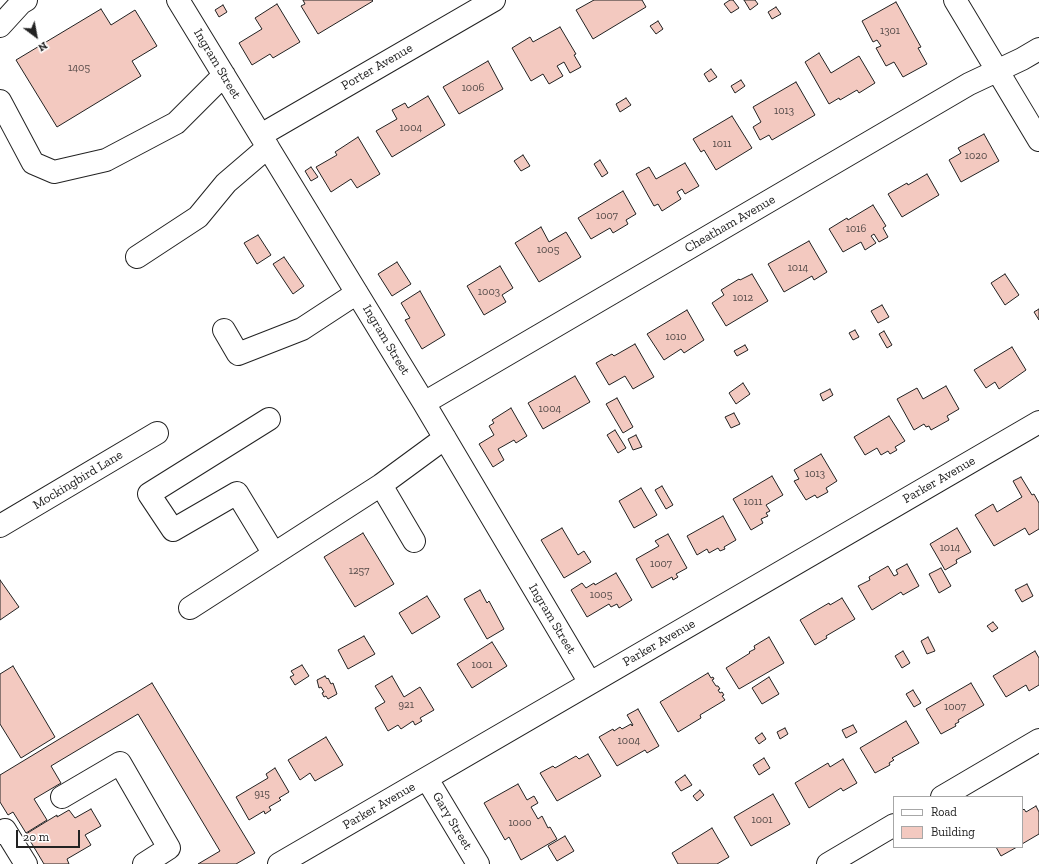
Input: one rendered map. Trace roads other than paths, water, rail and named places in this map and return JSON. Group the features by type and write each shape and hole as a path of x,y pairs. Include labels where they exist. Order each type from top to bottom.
{"street":[{"path":"0,26 21,3 26,0"},
{"name":"Ingram Street","path":"178,0 445,438 590,683"},
{"name":"Porter Avenue","path":"137,257 198,217 264,141 494,0"},
{"path":"955,0 1039,140"},
{"name":"Cheatham Avenue","path":"424,404 969,84 1022,59 1039,49"},
{"path":"0,101 33,163 54,172 106,160 176,123 224,75"},
{"path":"224,330 238,354 302,329 357,293"},
{"path":"269,419 149,494 173,530 237,493 274,554"},
{"name":"Parker Avenue","path":"279,864 1039,422"},
{"name":"Mockingbird Lane","path":"0,526 157,433"},
{"path":"190,608 381,485 445,438"},
{"path":"381,485 414,541"},
{"path":"944,796 1039,740"},
{"path":"62,797 120,763 169,848 144,864"},
{"name":"Gary Street","path":"427,778 478,864"},
{"path":"828,864 893,826"},
{"path":"0,833 5,830 26,864"}]}
